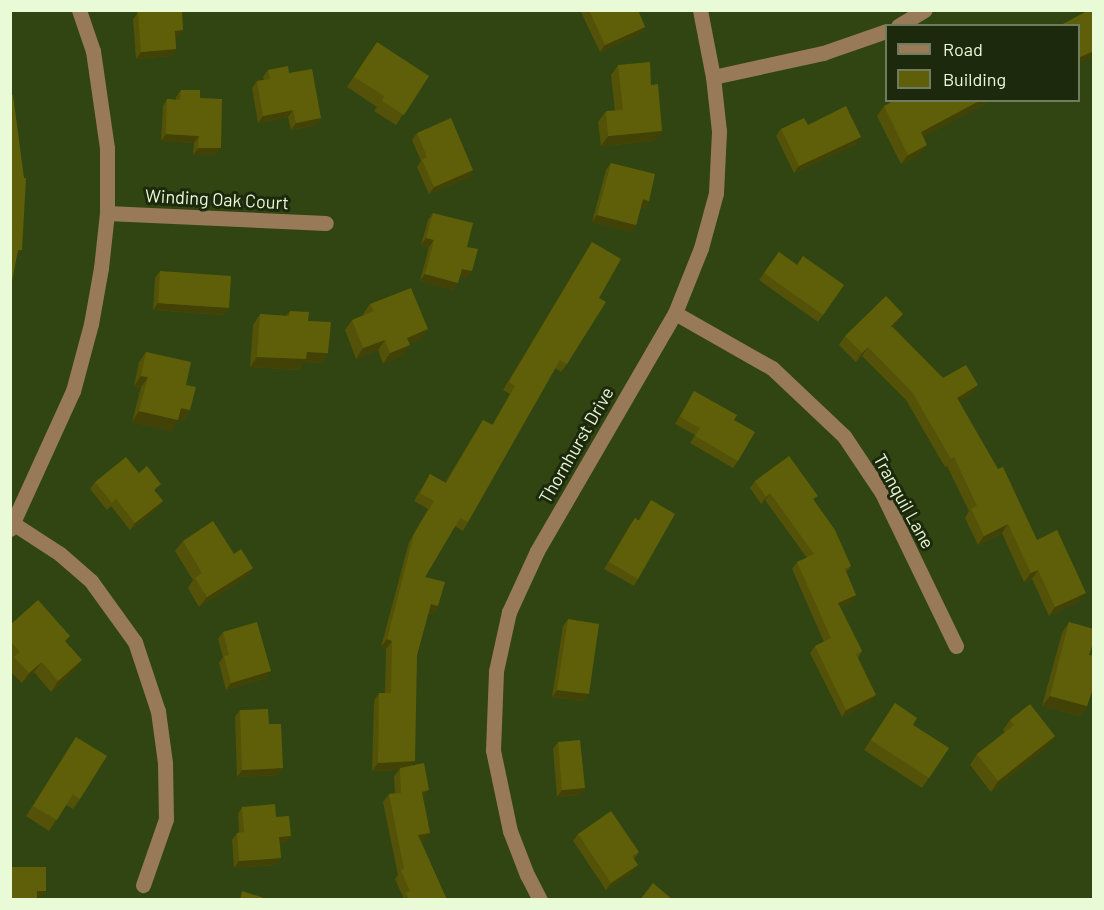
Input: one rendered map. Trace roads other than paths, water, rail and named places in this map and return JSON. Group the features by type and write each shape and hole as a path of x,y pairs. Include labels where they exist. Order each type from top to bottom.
{"street":[{"path":"79,10 93,51 107,148 107,213 91,324 73,391 12,526 60,554 91,581 135,642 158,711 165,764 166,819 143,885"},
{"name":"Thornhurst Drive","path":"540,900 527,875 510,831 493,750 496,671 509,612 537,551 675,313 701,248 716,193 719,131 713,77 700,10"},
{"path":"901,24 925,10"},
{"path":"713,77 823,53 885,31"},
{"name":"Winding Oak Court","path":"107,213 326,223"},
{"name":"Tranquil Lane","path":"675,313 772,368 844,436 882,493 956,646"}]}
